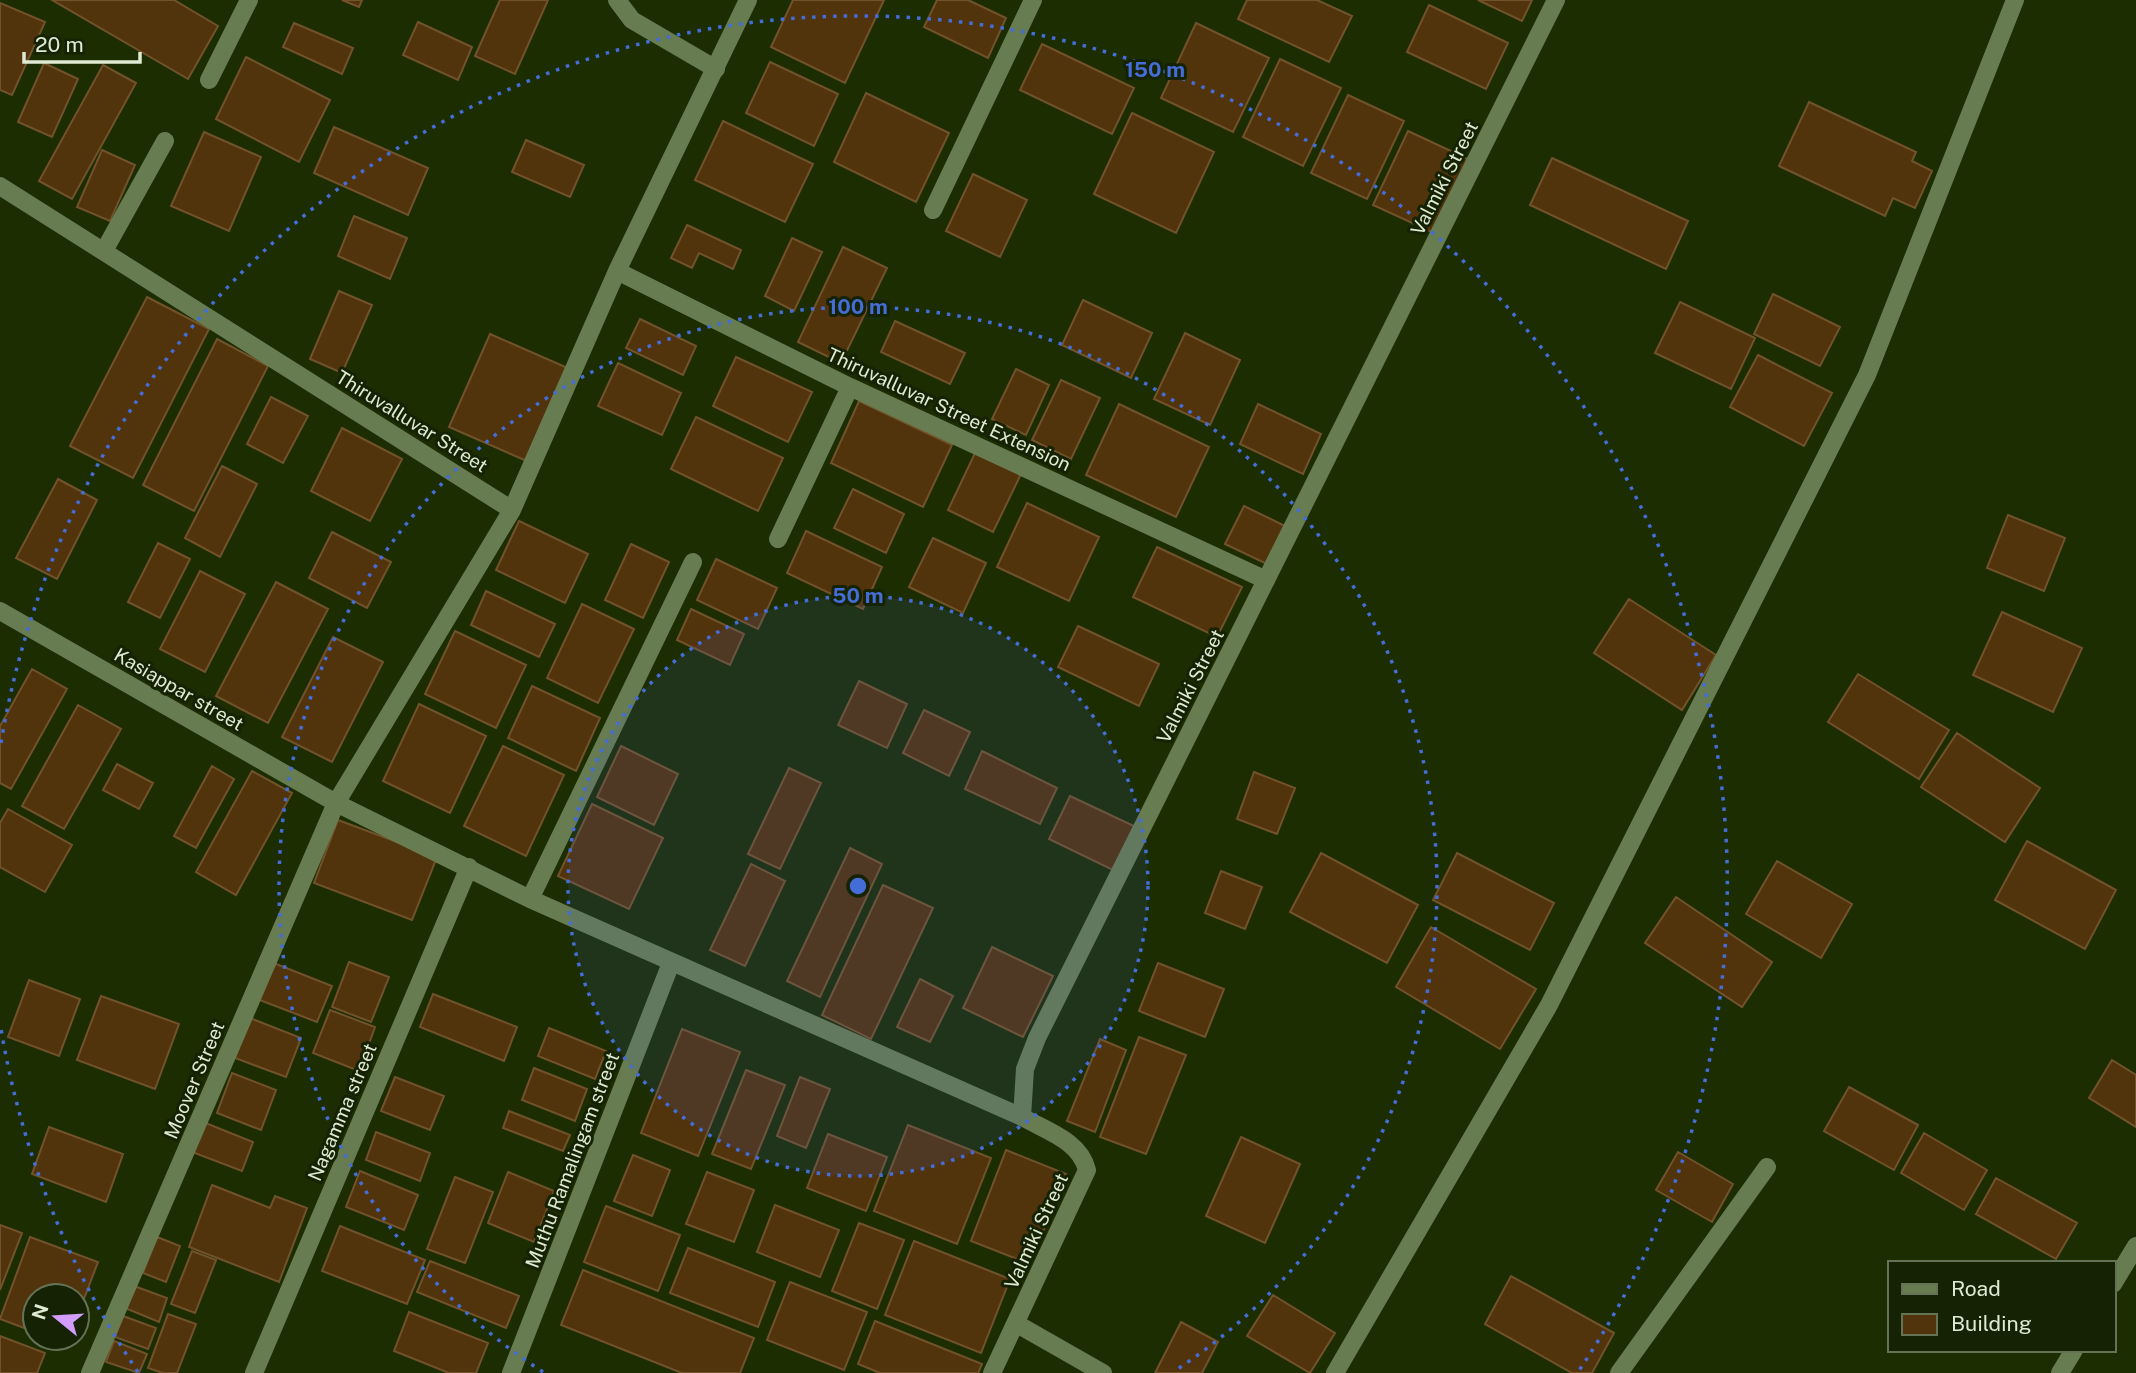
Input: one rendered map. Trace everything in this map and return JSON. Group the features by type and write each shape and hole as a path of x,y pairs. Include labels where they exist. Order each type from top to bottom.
{"street":[{"path":"209,80 249,0"},
{"path":"617,0 632,20 716,69"},
{"path":"336,803 512,510 617,271 748,0"},
{"path":"933,210 1033,0"},
{"name":"Valmiki Street","path":"992,1373 1087,1170 1084,1157 1074,1146 1022,1117 1025,1069 1037,1038 1556,0"},
{"path":"1335,1373 1549,1005 1867,375 2015,0"},
{"path":"104,251 165,141"},
{"name":"Thiruvalluvar Street","path":"0,186 512,510"},
{"name":"Thiruvalluvar Street Extension","path":"617,271 850,387 1266,580"},
{"path":"778,539 850,387"},
{"path":"530,899 693,562"},
{"name":"Kasiappar street","path":"0,611 336,803 530,899 1022,1117"},
{"name":"Moover Street","path":"90,1373 336,803"},
{"name":"Nagamma street","path":"254,1373 469,867"},
{"name":"Muthu Ramalingam street","path":"511,1373 671,963"},
{"path":"1619,1373 1767,1167"},
{"path":"2115,1281 2136,1246"},
{"path":"1017,1324 1103,1373"},
{"path":"2060,1373 2073,1352"}],"building":[{"path":"52,0 174,0 218,26 188,79"},
{"path":"342,0 362,0 359,7"},
{"path":"500,0 548,0 515,74 475,56"},
{"path":"793,0 884,0 845,83 771,47"},
{"path":"937,0 968,0 1006,18 988,58 924,27"},
{"path":"1247,0 1317,0 1352,16 1329,62 1238,19"},
{"path":"1478,0 1532,0 1522,21"},
{"path":"0,3 45,22 12,95 0,90"},
{"path":"1429,5 1508,43 1486,89 1407,52"},
{"path":"418,22 472,47 458,80 403,55"},
{"path":"294,23 353,48 342,74 283,47"},
{"path":"1196,23 1269,58 1233,132 1161,98"},
{"path":"1042,44 1134,88 1112,134 1020,90"},
{"path":"246,57 330,100 299,162 216,119"},
{"path":"1280,59 1341,88 1303,166 1243,137"},
{"path":"770,62 838,94 814,146 746,113"},
{"path":"44,63 78,79 52,137 18,122"},
{"path":"103,65 136,83 72,199 39,181"},
{"path":"866,93 949,133 916,202 834,162"},
{"path":"1348,95 1404,121 1367,199 1311,173"},
{"path":"1809,102 1916,152 1912,161 1932,171 1915,208 1893,198 1885,216 1779,166"},
{"path":"1132,113 1214,152 1176,233 1094,194"},
{"path":"723,121 813,164 785,222 695,180"},
{"path":"334,127 428,168 408,215 314,173"},
{"path":"1408,131 1468,159 1434,233 1373,205"},
{"path":"204,132 261,157 229,231 171,206"},
{"path":"526,140 584,165 570,197 512,172"},
{"path":"102,150 135,165 110,221 77,207"},
{"path":"1552,158 1688,221 1666,269 1530,205"},
{"path":"973,174 1027,200 1000,257 946,231"},
{"path":"354,216 407,238 390,279 338,256"},
{"path":"687,225 741,250 733,269 699,253 692,268 671,258"},
{"path":"792,238 822,252 794,311 765,296"},
{"path":"843,247 887,268 841,363 798,342"},
{"path":"339,291 372,305 342,373 310,359"},
{"path":"1773,294 1840,327 1820,366 1754,334"},
{"path":"147,297 209,329 133,478 70,446"},
{"path":"1083,300 1152,333 1131,378 1062,345"},
{"path":"1680,302 1755,338 1731,389 1655,353"},
{"path":"640,319 696,346 683,375 626,348"},
{"path":"895,321 965,353 950,384 881,352"},
{"path":"1185,333 1240,360 1210,425 1154,399"},
{"path":"490,334 570,369 529,462 449,427"},
{"path":"217,339 268,366 194,511 143,485"},
{"path":"1758,355 1832,393 1804,446 1730,407"},
{"path":"736,357 812,392 788,442 713,406"},
{"path":"618,363 681,393 662,435 598,406"},
{"path":"1016,369 1049,385 1026,435 992,419"},
{"path":"1061,380 1100,398 1071,459 1032,440"},
{"path":"271,397 308,416 283,463 247,444"},
{"path":"859,401 952,445 923,507 831,463"},
{"path":"1119,404 1209,447 1176,517 1086,475"},
{"path":"1258,404 1321,434 1303,474 1240,444"},
{"path":"696,417 783,458 758,511 671,469"},
{"path":"342,428 402,459 370,521 311,491"},
{"path":"975,453 1021,474 993,532 948,510"},
{"path":"222,466 257,484 220,557 185,538"},
{"path":"58,479 97,500 57,579 16,558"},
{"path":"853,489 904,514 886,553 834,528"},
{"path":"1027,503 1099,537 1069,601 997,567"},
{"path":"1244,506 1289,528 1271,566 1225,544"},
{"path":"2008,515 2065,538 2044,591 1987,568"},
{"path":"519,521 588,554 565,603 496,570"},
{"path":"806,531 882,567 863,609 787,573"},
{"path":"332,532 391,562 367,608 309,578"},
{"path":"933,538 986,563 963,613 909,587"},
{"path":"158,543 190,559 160,618 128,602"},
{"path":"631,544 669,562 643,618 605,600"},
{"path":"1157,547 1242,587 1217,637 1133,597"},
{"path":"716,559 777,588 758,629 697,600"},
{"path":"200,571 245,594 205,672 160,649"},
{"path":"276,582 328,609 268,723 216,696"},
{"path":"486,591 555,624 539,657 471,625"},
{"path":"1629,599 1716,655 1682,710 1594,653"},
{"path":"582,604 634,629 598,703 547,678"},
{"path":"691,609 744,634 730,665 677,640"},
{"path":"2002,612 2082,648 2053,712 1973,675"},
{"path":"1078,626 1159,664 1139,706 1058,667"},
{"path":"455,631 526,665 496,728 425,694"},
{"path":"333,637 383,662 332,762 282,737"},
{"path":"32,669 67,689 11,789 0,783 0,726"},
{"path":"1858,674 1949,730 1919,779 1828,722"},
{"path":"859,681 907,704 887,748 838,725"},
{"path":"532,686 600,718 576,771 508,738"},
{"path":"419,704 486,736 450,813 383,781"},
{"path":"78,705 121,729 64,829 22,806"},
{"path":"924,710 970,732 949,776 903,753"},
{"path":"1957,733 2040,788 2005,842 1921,787"},
{"path":"503,746 564,775 526,856 464,826"},
{"path":"621,746 678,774 654,825 597,797"},
{"path":"982,751 1057,788 1040,824 965,789"},
{"path":"117,764 153,783 139,809 103,790"},
{"path":"212,766 234,779 196,848 174,836"},
{"path":"789,768 821,783 780,869 748,854"},
{"path":"252,771 292,793 236,895 196,872"},
{"path":"1254,772 1295,788 1277,834 1237,819"},
{"path":"1070,796 1138,828 1117,872 1049,839"},
{"path":"592,804 663,838 629,909 558,876"},
{"path":"8,809 72,845 45,892 0,867 0,823"},
{"path":"338,820 437,857 412,920 314,883"},
{"path":"2027,841 2116,890 2085,949 1995,900"},
{"path":"850,848 882,864 820,997 787,981"},
{"path":"1321,853 1418,905 1387,963 1290,912"},
{"path":"1457,853 1554,903 1530,950 1433,900"},
{"path":"1777,861 1852,904 1821,958 1746,914"},
{"path":"751,864 785,881 745,966 710,950"},
{"path":"1221,871 1262,887 1245,929 1205,913"},
{"path":"883,885 933,908 871,1039 822,1015"},
{"path":"1676,897 1772,962 1742,1007 1645,943"},
{"path":"1431,927 1536,989 1500,1049 1396,987"},
{"path":"992,947 1053,976 1023,1037 963,1008"},
{"path":"271,962 332,986 317,1022 257,999"},
{"path":"349,962 389,977 371,1022 332,1007"},
{"path":"1158,963 1224,989 1205,1037 1139,1011"},
{"path":"920,979 953,996 930,1042 897,1027"},
{"path":"29,980 80,999 59,1056 8,1037"},
{"path":"433,994 517,1027 504,1061 420,1027"},
{"path":"101,996 179,1024 155,1089 77,1060"},
{"path":"330,1010 375,1027 359,1071 313,1053"},
{"path":"250,1018 301,1038 286,1077 235,1058"},
{"path":"549,1028 606,1051 595,1079 538,1056"},
{"path":"682,1029 740,1052 698,1156 641,1133"},
{"path":"1139,1037 1186,1055 1146,1154 1100,1137"},
{"path":"1100,1039 1126,1050 1095,1132 1067,1121"},
{"path":"2112,1060 2136,1075 2136,1127 2089,1098"},
{"path":"534,1068 587,1089 575,1121 522,1100"},
{"path":"746,1070 785,1085 751,1169 712,1154"},
{"path":"232,1073 276,1090 261,1130 217,1113"},
{"path":"395,1077 444,1096 430,1130 381,1111"},
{"path":"800,1077 830,1089 806,1148 777,1136"},
{"path":"1849,1087 1918,1125 1894,1170 1824,1131"},
{"path":"509,1111 570,1135 563,1151 503,1128"},
{"path":"203,1122 253,1142 242,1171 192,1152"},
{"path":"908,1125 991,1158 957,1244 874,1211"},
{"path":"49,1127 123,1154 106,1202 32,1174"},
{"path":"376,1132 430,1153 420,1181 366,1160"},
{"path":"1924,1133 1987,1170 1964,1210 1901,1173"},
{"path":"828,1134 887,1157 866,1211 807,1188"},
{"path":"1241,1137 1300,1164 1265,1243 1206,1216"},
{"path":"1006,1150 1066,1174 1030,1264 971,1241"},
{"path":"1678,1152 1733,1184 1712,1222 1656,1190"},
{"path":"633,1155 670,1170 652,1216 614,1201"},
{"path":"360,1171 418,1195 404,1230 346,1207"},
{"path":"508,1172 554,1191 534,1242 488,1223"},
{"path":"707,1172 754,1190 734,1242 686,1224"},
{"path":"455,1177 493,1192 465,1263 427,1249"},
{"path":"1996,1178 2077,1223 2056,1259 1976,1214"},
{"path":"212,1185 270,1208 275,1196 307,1208 279,1282 189,1247"},
{"path":"775,1205 839,1230 820,1277 757,1252"},
{"path":"606,1206 680,1235 658,1291 584,1262"},
{"path":"859,1223 904,1240 877,1309 832,1291"},
{"path":"0,1225 22,1233 0,1290"},
{"path":"340,1226 425,1260 407,1304 322,1271"},
{"path":"30,1237 98,1262 90,1282 21,1282 21,1327 0,1319"},
{"path":"157,1237 180,1246 166,1282 143,1273"},
{"path":"914,1241 1010,1279 981,1353 885,1315"},
{"path":"688,1248 775,1282 758,1327 670,1293"},
{"path":"192,1251 216,1260 195,1313 171,1304"},
{"path":"430,1261 519,1296 506,1328 417,1292"},
{"path":"583,1270 754,1338 740,1373 682,1373 561,1325"},
{"path":"1511,1276 1614,1333 1592,1373 1572,1373 1485,1324"},
{"path":"790,1282 867,1312 844,1370 767,1340"},
{"path":"134,1286 167,1298 159,1322 125,1308"},
{"path":"1273,1295 1335,1333 1310,1373 1247,1336"},
{"path":"409,1312 488,1343 476,1373 449,1373 394,1351"},
{"path":"168,1314 196,1324 177,1373 163,1373 148,1368"},
{"path":"123,1316 156,1328 148,1349 115,1337"},
{"path":"875,1321 982,1364 978,1373 880,1373 858,1364"},
{"path":"1181,1322 1218,1342 1202,1373 1155,1373"},
{"path":"0,1336 21,1344 21,1352 45,1353 37,1373 0,1373"},
{"path":"114,1341 147,1354 139,1373 106,1362"}]}
